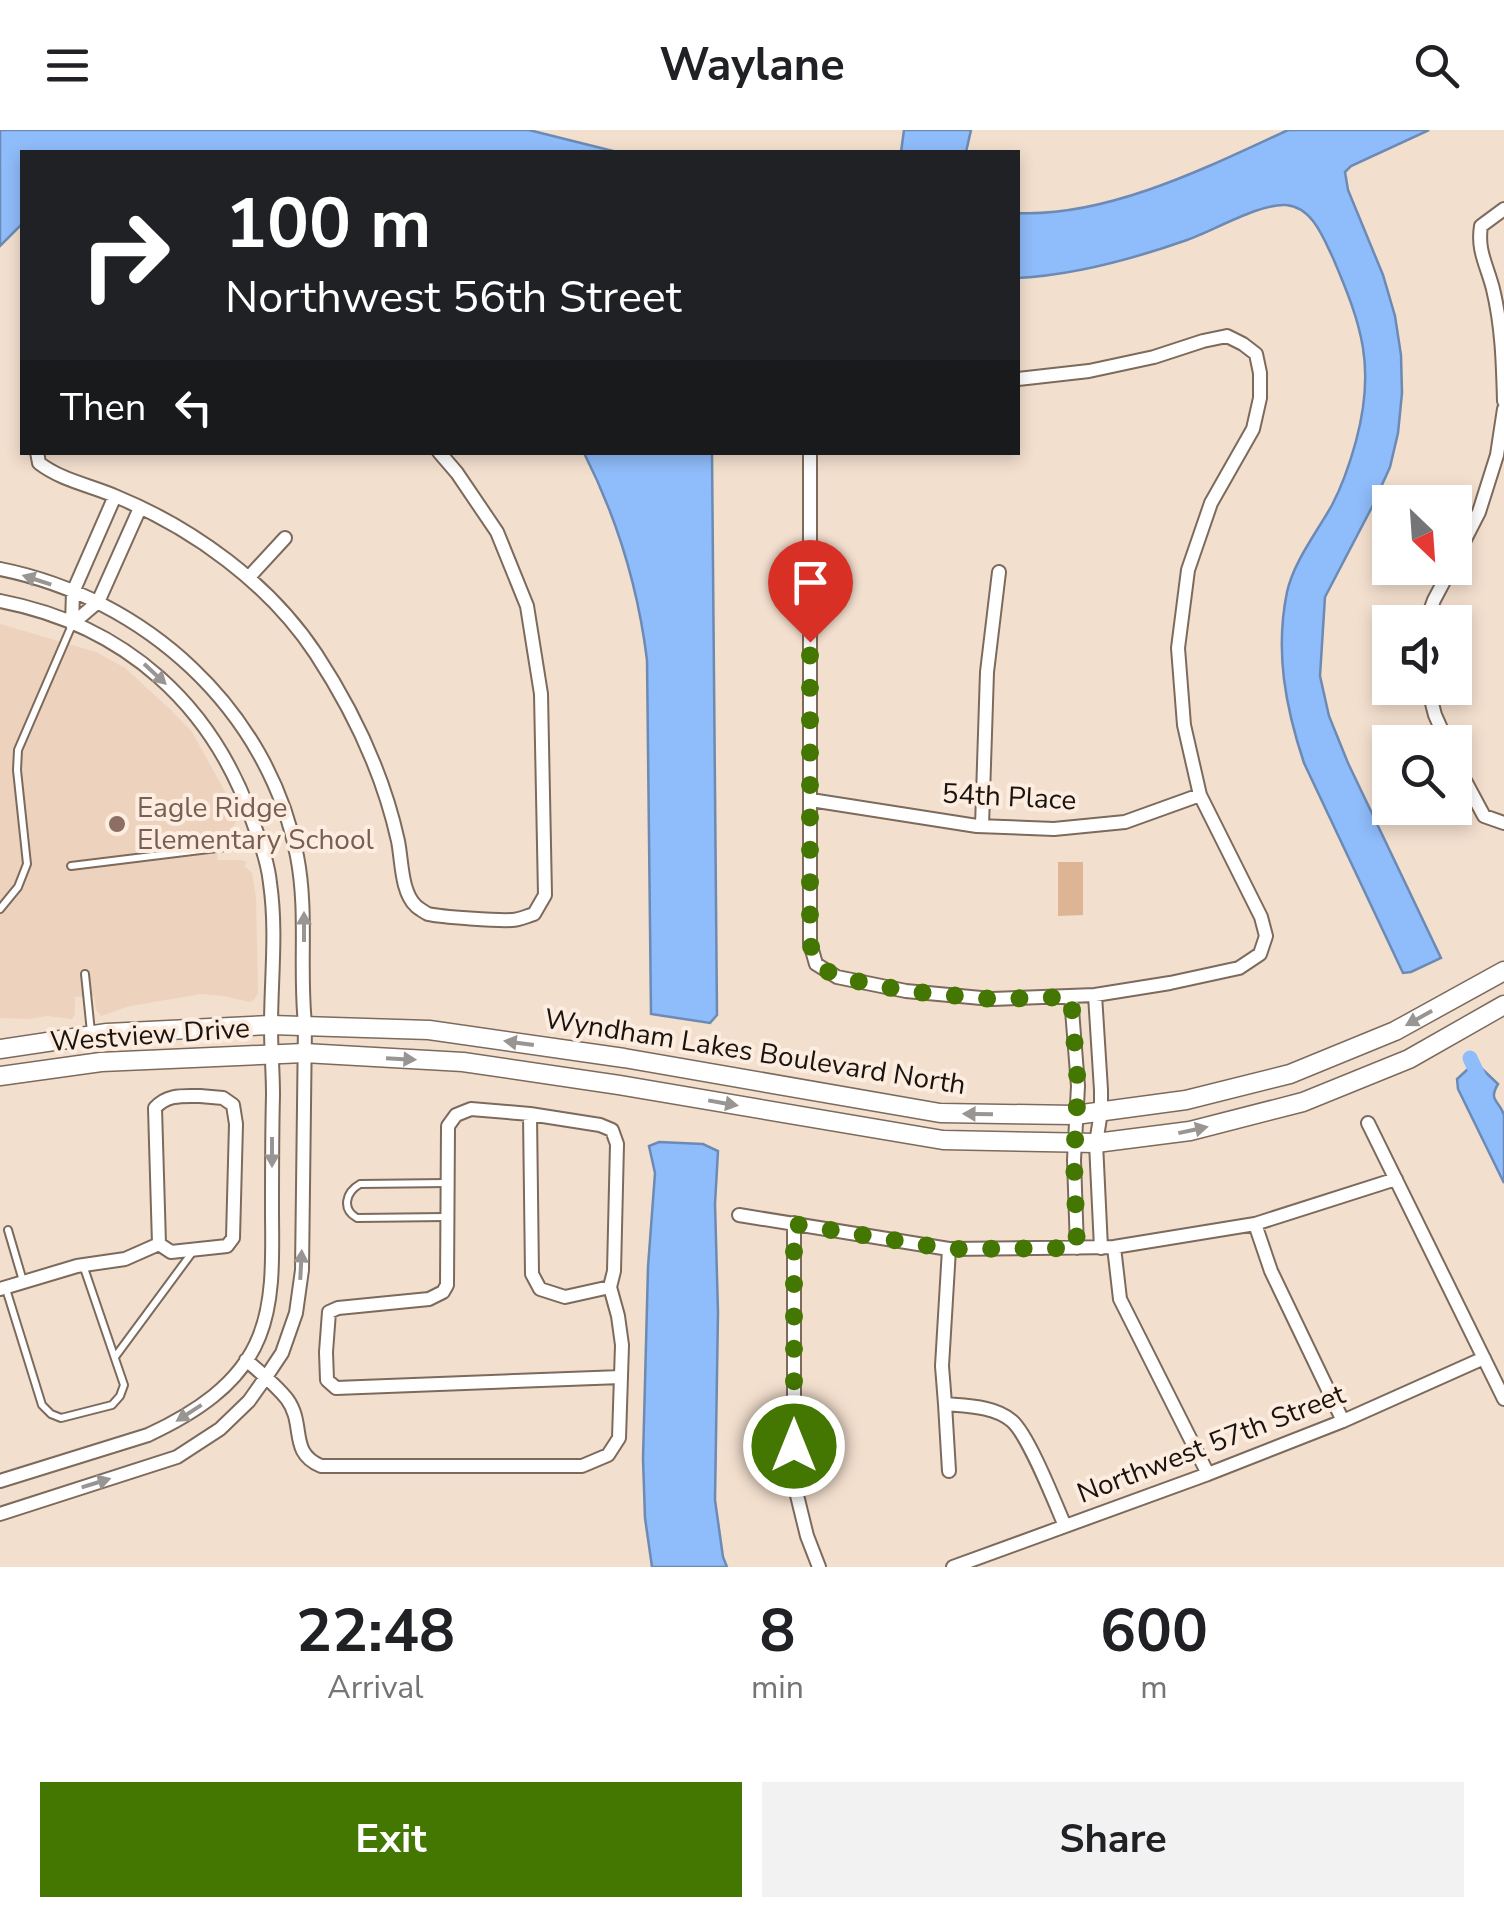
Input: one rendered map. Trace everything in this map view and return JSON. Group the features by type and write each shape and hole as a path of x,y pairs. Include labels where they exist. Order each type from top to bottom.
{"street":[{"path":"1504,209 1480,226 1478,244 1502,340 1504,402"},
{"path":"810,455 810,943 816,964 837,977 906,991 992,999 1095,996 1239,968 1260,954 1266,936 1262,917 1200,795 1184,725 1178,648 1188,570 1212,502 1253,429 1260,398 1256,354 1227,336 1154,358 1020,379"},
{"path":"1472,526 1497,456 1504,409"},
{"path":"38,458 52,474 140,508 208,547 249,578 314,651 352,715 380,773 408,895 414,905 426,914 513,920 534,914 546,894 540,694 527,606 496,532 440,455"},
{"path":"72,624 74,592 115,496"},
{"path":"72,624 98,602 140,508"},
{"path":"103,522 127,534"},
{"path":"249,578 285,538"},
{"path":"0,569 74,592 147,630 203,680 249,736 273,780 297,857 304,903 305,1024 302,1270 296,1313 282,1353 249,1401 220,1429 177,1457 1,1511"},
{"path":"982,826 987,672 999,572"},
{"path":"0,601 27,606 112,641 143,662 202,722 243,792 270,879 274,922 272,1254 267,1310 258,1338 246,1360 212,1398 169,1426 148,1436 0,1481"},
{"path":"1472,794 1484,816 1504,823"},
{"name":"54th Place","path":"811,800 982,826 1054,829 1124,822 1200,795"},
{"name":"Wyndham Lakes Boulevard North","path":"271,1024 428,1030 624,1058 940,1113 1076,1115 1186,1100 1290,1074 1395,1031 1504,971"},
{"path":"1095,996 1101,1112 1096,1143 1099,1208 1120,1300 1208,1474"},
{"path":"1071,997 1078,1086 1074,1143 1077,1248"},
{"name":"Wyndham Lakes Boulevard North","path":"304,1053 462,1062 943,1140 1096,1143 1190,1131 1303,1102 1409,1059 1504,1005"},
{"name":"Westview Drive","path":"0,1049 92,1035 271,1024"},
{"name":"Westview Drive","path":"0,1076 101,1062 304,1053"},
{"path":"170,1097 224,1098 233,1105 236,1124 233,1238 227,1246 171,1252 160,1244 154,1108 170,1097"},
{"path":"246,1360 287,1400 296,1415 302,1453 308,1461 321,1466 582,1466 608,1456 618,1438 621,1378 622,1345 610,1287 614,1271 617,1144 612,1130 600,1124 470,1109 456,1115 448,1126 444,1292 428,1300 329,1312 327,1380 336,1388 621,1378"},
{"path":"530,1114 532,1274 540,1289 565,1297 610,1287"},
{"path":"1368,1123 1504,1399"},
{"path":"739,1215 949,1249 1108,1248 1255,1224 1396,1179"},
{"path":"794,1224 794,1483 806,1536 820,1567"},
{"path":"1255,1224 1270,1271 1343,1422"},
{"path":"3,1288 83,1265 125,1259 160,1244"},
{"path":"949,1249 942,1366 949,1471"},
{"name":"Northwest 57th Street","path":"953,1567 1343,1422 1484,1358"},
{"path":"945,1404 985,1408 1012,1421 1066,1526"}],"lane":[{"path":"0,909 18,887 27,864 16,770 18,750 72,624"},
{"path":"71,866 260,843"},
{"path":"84,974 92,1035"},
{"path":"1075,1036 1098,1035"},
{"path":"448,1183 360,1184 348,1194 347,1207 357,1218 448,1217"},
{"path":"1076,1209 1099,1208"},
{"path":"8,1230 23,1282"},
{"path":"114,1358 195,1249"},
{"path":"3,1288 42,1405 61,1418 112,1405 124,1385 83,1265"}],"shaded area":[{"name":"Eagle Ridge Elementary School","path":"0,624 96,652 125,668 192,732 234,808 233,827 214,839 218,860 247,862 244,866 252,873 258,993 254,1000 201,994 130,1006 101,1016 94,996 75,997 72,1019 0,1018"},
{"path":"1058,862 1083,862 1083,915 1058,916"}],"water":[{"path":"0,130 529,130 609,150 20,150 20,226 0,246"},
{"path":"904,130 971,130 966,150 901,150"},
{"path":"1288,130 1429,130 1345,172 1348,190 1383,275 1395,316 1402,393 1390,467 1382,485 1372,485 1372,507 1325,597 1320,676 1329,716 1372,813 1372,825 1378,825 1441,958 1411,972 1403,973 1304,763 1284,678 1282,636 1290,580 1343,481 1356,441 1365,391 1358,326 1321,233 1303,211 1275,206 1125,260 1020,278 1020,213 1087,207 1157,187"},
{"path":"585,455 712,455 717,1015 710,1023 651,1014 647,660 638,606 606,502"},
{"path":"1479,1066 1498,1084 1494,1097 1504,1115 1504,1183 1458,1089 1457,1079 1468,1069"},
{"path":"659,1142 703,1144 718,1151 715,1500 727,1567 652,1567 643,1459 648,1267 655,1173 649,1146"}],"waterway":[{"path":"1470,1058 1483,1086"}],"place":[{"name":"Eagle Ridge Elementary School","path":"117,824"}],"route":[{"path":"794,1446 794,1224 949,1249 1077,1248 1074,1160 1078,1086 1071,997 992,999 906,991 837,977 816,964 810,943 810,642"}]}
